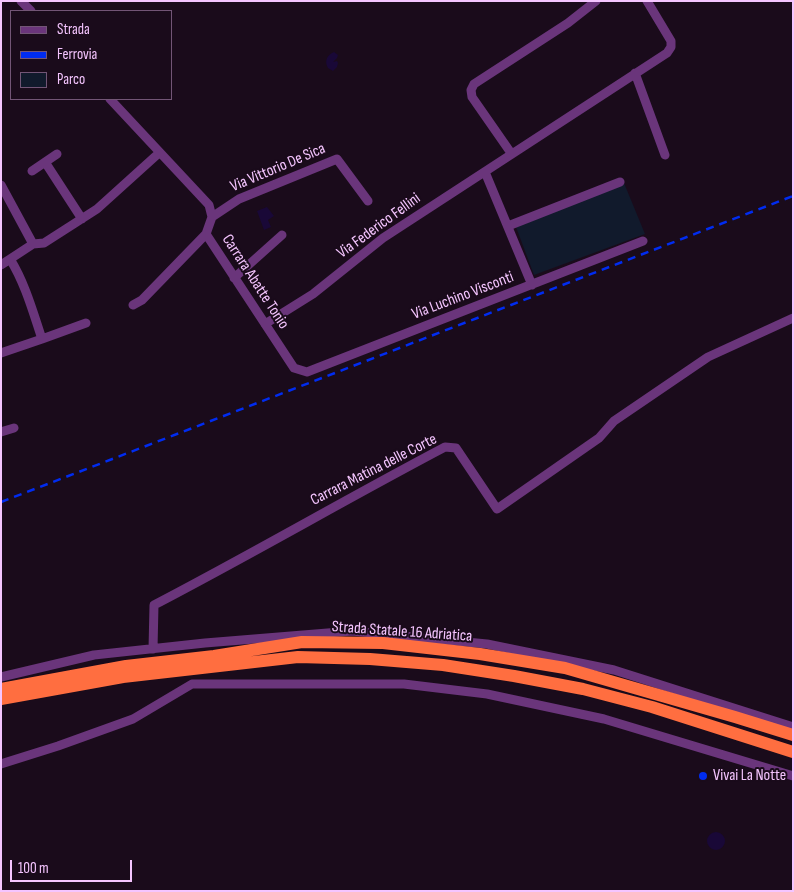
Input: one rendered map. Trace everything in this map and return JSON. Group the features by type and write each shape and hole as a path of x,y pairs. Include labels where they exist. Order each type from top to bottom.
{"highway":[{"name":"Strada Statale 16 Adriatica","path":"1,689 126,666 214,656 302,642 383,643 480,654 565,668 793,735"},
{"name":"Strada Statale 16 Adriatica","path":"1,700 123,677 298,657 370,659 443,666 514,676 583,689 652,707 793,752"}],"street":[{"path":"21,1 29,7"},
{"path":"512,153 472,97 471,90 474,84 568,23 596,1"},
{"name":"Via Federico Fellini","path":"265,324 313,294 383,238 667,53 671,47 671,41 646,1"},
{"path":"635,73 665,155"},
{"name":"Carrara Abatte Tonio","path":"111,100 209,205 212,217 206,234 294,368"},
{"path":"1,264 33,244 44,243 97,209 159,153"},
{"path":"32,171 57,154"},
{"name":"Via Vittorio De Sica","path":"212,217 239,199 337,159 368,201"},
{"path":"45,162 82,219"},
{"path":"485,172 532,285"},
{"path":"508,226 620,182"},
{"path":"1,184 33,244"},
{"path":"133,305 142,300 206,234"},
{"path":"234,278 282,235"},
{"name":"Via Luchino Visconti","path":"294,368 307,372 643,241"},
{"path":"10,259 24,287 42,339"},
{"name":"Carrara Matina delle Corte","path":"153,649 154,605 220,571 352,496 445,447 456,448 497,509 599,438 614,421 708,357 793,318"},
{"path":"1,353 86,322"},
{"path":"1,432 14,428"},
{"path":"1,676 94,655 352,631 487,644 614,670 793,727"},
{"path":"1,764 133,719 192,684 404,684 487,694 604,719 793,776"}],"green space":[{"path":"624,183 645,234 534,275 516,227"}],"shaded area":[{"path":"334,52 338,55 333,62 337,61 338,63 333,71 328,68 326,61"},
{"path":"267,207 274,216 268,220 271,227 264,230 257,211"},
{"path":"716,832 722,835 725,841 722,847 716,850 710,847 707,841 710,835"}],"railway":[{"path":"1,502 793,196"}],"place":[{"name":"Vivai La Notte","path":"703,776"}]}
